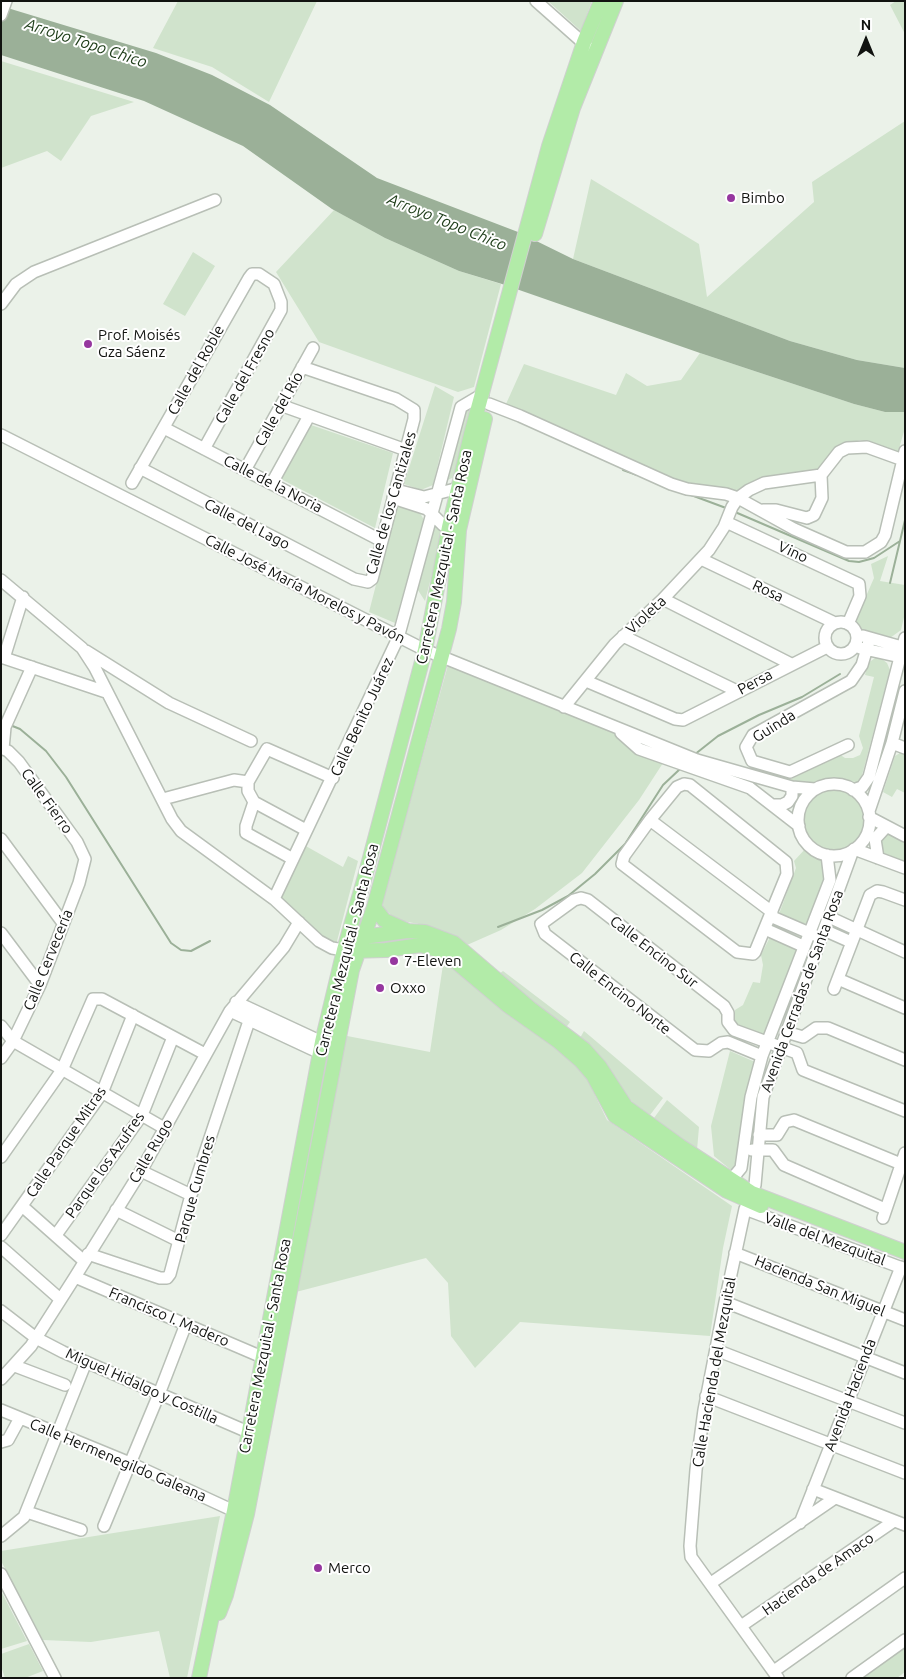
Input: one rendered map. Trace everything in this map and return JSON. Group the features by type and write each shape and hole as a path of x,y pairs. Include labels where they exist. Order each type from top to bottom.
{"main road":[{"path":"528,245 549,146 600,1"},
{"path":"528,245 595,51 616,1"},
{"name":"Carretera Mezquital - Santa Rosa","path":"362,936 374,907 421,732 422,699 434,654 449,527 464,487 528,245"},
{"name":"Carretera Mezquital - Santa Rosa","path":"200,1678 234,1511 321,1048 434,654 454,602 464,487"},
{"path":"374,907 384,920 407,931"},
{"path":"349,949 362,936 407,931 425,932 443,937 465,950 531,1009 584,1050 600,1067 626,1107 731,1180 748,1201 905,1252"},
{"path":"349,949 421,945 444,952 507,1005 578,1057 593,1076 616,1116 727,1191 903,1265"},
{"name":"Carretera Mezquital - Santa Rosa","path":"206,1642 226,1595 248,1514 343,1008 349,949"}],"street":[{"path":"536,1 590,49 563,125 564,137"},
{"path":"1,304 16,284 34,272 215,200"},
{"name":"Calle del Roble","path":"132,483 249,278 254,273 272,281 282,302"},
{"name":"Calle del Fresno","path":"204,449 275,323 281,310 282,302"},
{"name":"Calle del Río","path":"245,470 313,348"},
{"name":"Calle de los Cantizales","path":"302,367 407,403 414,410 414,419 372,579 365,583 354,580"},
{"path":"486,399 671,484 687,489 726,494 731,510"},
{"name":"Calle Benito Juárez","path":"274,899 398,638 461,407 486,399"},
{"path":"282,406 406,450"},
{"path":"272,483 309,416"},
{"name":"Calle de la Noria","path":"164,428 382,540"},
{"name":"Calle José María Morelos y Pavón","path":"1,435 398,638 615,728 678,758 741,783 799,826"},
{"path":"731,510 761,510 776,510 807,518 814,515 822,498 821,475 839,452 856,446 904,456 885,535 881,542 865,552 846,552 835,548 761,510"},
{"name":"Calle del Lago","path":"140,468 354,580"},
{"path":"731,510 764,482 821,475"},
{"path":"395,494 424,497 464,487"},
{"path":"395,494 433,514 443,525 449,527"},
{"name":"Violeta","path":"564,707 623,636 663,599 701,559 718,537 731,510"},
{"name":"Vino","path":"731,510 859,584 860,596 848,624"},
{"name":"Rosa","path":"701,559 835,623"},
{"path":"1,580 82,648 170,702 251,741"},
{"path":"23,597 3,658 106,692"},
{"path":"663,599 791,664"},
{"path":"853,790 862,787 869,777 903,650 869,644 854,647 849,652 839,654 827,647 825,632 835,623 848,624 856,634 869,644"},
{"path":"854,647 856,634"},
{"path":"623,636 737,691"},
{"name":"Guinda","path":"848,744 790,772 752,761 746,747 753,736 851,681 862,665 869,644"},
{"name":"Persa","path":"586,682 675,719 683,720 827,647"},
{"path":"82,648 172,819 181,831 274,899 319,941 332,948 349,949"},
{"path":"2,750 6,723 32,667"},
{"path":"905,691 897,738 869,814 866,835 854,849 838,855 827,855 816,851 807,843 799,826 799,812 802,803 816,789 834,784 853,790 864,801 869,814 886,827 905,836"},
{"path":"883,730 897,738 905,748"},
{"path":"306,830 254,802 248,792 248,782 264,750 270,749 333,778"},
{"name":"Calle Fierro","path":"2,750 8,751 19,762 77,842 85,859"},
{"name":"Calle José María Morelos y Pavón","path":"694,764 792,788 816,789"},
{"path":"163,799 234,780 248,782"},
{"path":"684,784 690,785 783,859 788,866 787,874 755,952 748,955 737,952 623,866 624,856 650,820 677,788 684,784"},
{"path":"773,805 782,805 788,802 792,796 792,788"},
{"path":"254,802 246,826 246,832 293,859"},
{"path":"650,820 771,914 808,933 822,934 851,942"},
{"path":"878,858 875,839 886,827"},
{"path":"1,839 63,923"},
{"path":"854,849 905,868"},
{"name":"Avenida Cerradas de Santa Rosa","path":"748,1201 755,1185 763,1097 854,849"},
{"name":"Avenida Cerradas de Santa Rosa","path":"731,1180 741,1168 751,1096 762,1056 830,880 827,855"},
{"name":"Calle Cervecería","path":"1,1058 13,1042 40,985 79,883 85,859"},
{"path":"905,900 883,892 873,893 868,899 836,984 905,1008"},
{"name":"Calle Encino Sur","path":"542,931 543,921 574,900 584,898 724,1006 728,1013 728,1022 734,1030 767,1043"},
{"path":"829,917 905,952"},
{"name":"Calle Rugo","path":"6,1372 36,1338 141,1171 233,1007 284,947 299,922"},
{"path":"765,929 803,946"},
{"name":"Calle Encino Norte","path":"542,931 690,1046 700,1051 709,1051 726,1042 762,1056"},
{"path":"1,933 40,985"},
{"path":"1,1157 62,1070 93,998 98,998 205,1054"},
{"path":"233,1007 249,1020 293,1035"},
{"path":"233,1007 321,1048"},
{"name":"Calle Parque Mitras","path":"1,1235 102,1093 133,1016"},
{"name":"Parque Cumbres","path":"86,1257 164,1278 170,1274 191,1195 249,1020"},
{"path":"1,1026 13,1042 164,1128"},
{"path":"786,1032 803,1037 816,1028 828,1028 905,1060"},
{"name":"Parque los Azufres","path":"56,1235 142,1115 173,1036"},
{"path":"767,1043 796,1053 803,1070 905,1112"},
{"path":"745,1150 773,1150 784,1165 884,1214 903,1159 791,1119 785,1122 779,1134 759,1135"},
{"path":"141,1171 191,1195"},
{"name":"Calle Hacienda del Mezquital","path":"711,1583 690,1554 696,1470 706,1396 748,1201"},
{"path":"22,1206 86,1257"},
{"path":"116,1210 179,1241"},
{"path":"1,1247 60,1299"},
{"name":"Hacienda San Miguel","path":"736,1253 905,1320"},
{"name":"Avenida Hacienda","path":"800,1523 864,1357 903,1265"},
{"name":"Francisco I. Madero","path":"75,1277 262,1357"},
{"path":"725,1302 905,1373"},
{"name":"Miguel Hidalgo y Costilla","path":"1,1311 36,1338 86,1362 248,1432"},
{"path":"104,1526 186,1324"},
{"path":"716,1350 905,1423"},
{"path":"1,1536 20,1523 27,1512 86,1362"},
{"path":"6,1372 65,1385"},
{"path":"706,1396 905,1473"},
{"name":"Calle Hermenegildo Galeana","path":"1,1410 130,1464 234,1511"},
{"path":"1,1442 8,1440 20,1418"},
{"path":"814,1489 899,1523"},
{"path":"835,1498 711,1583 776,1674 905,1578"},
{"path":"27,1512 81,1530"},
{"name":"Hacienda de Amaco","path":"742,1626 899,1523"},
{"path":"1,1574 55,1678"},
{"path":"852,1678 905,1640"}],"shaded area":[{"path":"178,1 317,1 269,102 212,67 153,48"},
{"path":"548,1 592,1 581,31"},
{"path":"896,1 905,1 905,34 890,5"},
{"path":"1,61 134,102 91,116 61,161 47,151 1,168"},
{"path":"905,121 905,368 857,360 790,341 573,259 591,179 699,244 707,297 814,202 812,182"},
{"path":"334,210 385,238 459,271 501,284 474,387 458,392 319,342 276,272"},
{"path":"193,252 215,266 185,316 163,304"},
{"path":"700,353 854,404 885,412 905,412 905,428 898,452 860,440 839,447 820,469 776,477 738,493 688,485 506,404 524,364 616,395 626,373 647,386 681,380"},
{"path":"435,386 454,397 433,485 421,490 404,484"},
{"path":"475,402 457,476 445,481 463,406"},
{"path":"311,425 393,453 375,528 281,479"},
{"path":"397,503 417,508 424,520 395,623 369,612"},
{"path":"432,523 443,532 425,601 414,584"},
{"path":"888,556 880,581 905,585 905,613 901,630 890,638 862,630 857,626 856,619 874,578 871,564"},
{"path":"878,656 887,663 890,670 861,779 857,782 829,780 812,785 789,780 839,754 845,758 853,758 860,755 863,748 859,736 874,677 865,675 868,663"},
{"path":"448,665 618,735 663,763 639,800 582,873 535,909 501,930 467,945 419,924 397,920 383,908 383,900"},
{"path":"905,753 905,793 897,789 892,797 883,792 895,756"},
{"path":"835,789 847,791 857,798 864,808 866,820 864,832 857,842 847,849 835,851 823,849 813,842 806,832 804,820 806,808 813,798 823,791"},
{"path":"887,833 905,839 905,861 888,857 879,849 880,837"},
{"path":"304,845 343,867 348,856 358,861 336,945 318,935 279,897"},
{"path":"806,848 817,855 825,866 825,880 806,924 779,914 796,868 794,861"},
{"path":"770,937 798,950 764,1038 735,1026 735,1010 743,1005 753,982 760,983 763,965 761,955"},
{"path":"444,958 583,1070 607,1120 732,1206 723,1248 710,1336 520,1322 475,1368 451,1336 448,1283 426,1258 296,1292 342,1035 430,1052"},
{"path":"503,971 570,1022 565,1029 499,974"},
{"path":"584,1031 663,1098 650,1115 638,1108 620,1089 580,1038"},
{"path":"730,1051 755,1062 744,1103 738,1160 731,1170 714,1156 711,1126"},
{"path":"667,1100 699,1127 697,1150 654,1118"},
{"path":"220,1516 187,1678 170,1678 159,1631 91,1642 43,1640 1,1561 1,1551"},
{"path":"1,1591 27,1641 1,1649"},
{"path":"29,1644 43,1671 25,1678 5,1678 1,1666 1,1654"},
{"path":"905,1647 905,1672 897,1678 862,1678"}],"water":[{"name":"Arroyo Topo Chico","path":"1,6 156,53 212,75 270,105 377,178 518,232 573,259 790,341 857,360 905,368 905,412 885,412 854,404 700,353 502,284 459,271 385,238 332,209 243,146 144,101 1,55"}],"waterway":[{"path":"623,470 637,475"},
{"path":"691,495 726,508"},
{"path":"735,512 849,561 859,562 874,558 900,541"},
{"path":"890,583 905,520"},
{"path":"694,755 718,736 759,715 802,697 840,674"},
{"path":"10,725 20,729 46,751 66,777 171,943 181,950 191,951 210,941"},
{"path":"498,927 542,910 568,896 595,874 625,844 663,785 680,769"}],"place":[{"name":"Bimbo","path":"731,198"},
{"name":"Prof. Moisés Gza Sáenz","path":"88,344"},
{"name":"7-Eleven","path":"394,961"},
{"name":"Oxxo","path":"380,988"},
{"name":"Merco","path":"318,1568"}]}
